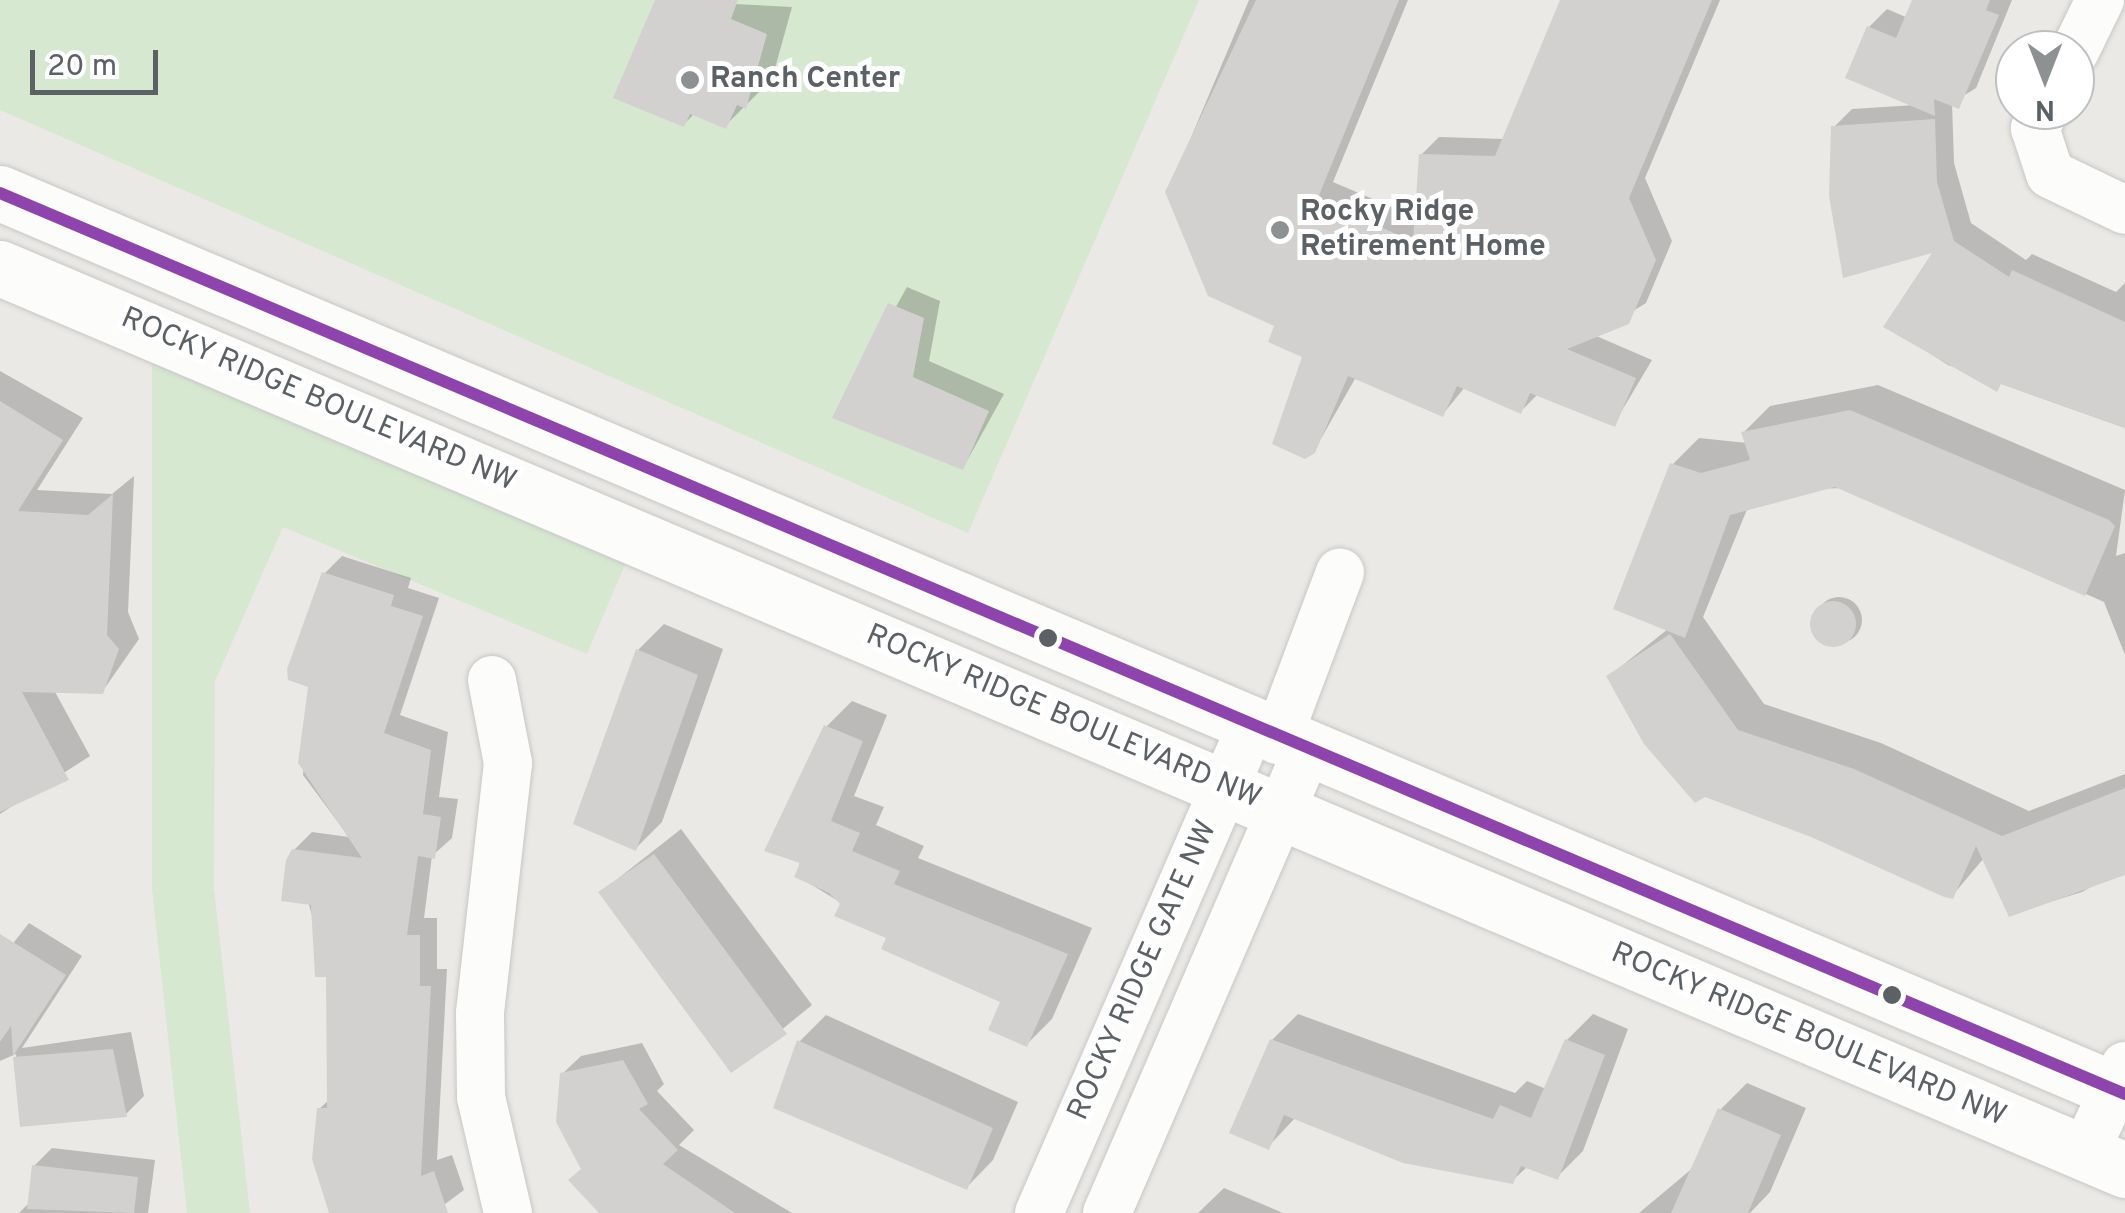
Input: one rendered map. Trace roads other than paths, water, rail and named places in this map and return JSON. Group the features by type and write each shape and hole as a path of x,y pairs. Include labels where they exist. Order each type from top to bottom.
{"street":[{"path":"2085,30 2100,0"},
{"path":"2037,130 2050,174 2125,210"},
{"path":"0,192 1278,740 2122,1083 2105,1161"},
{"name":"ROCKY RIDGE BOULEVARD NW","path":"0,268 2105,1161"},
{"path":"1278,740 1340,572"},
{"path":"492,680 508,763 480,1013 481,1097 508,1213"},
{"name":"ROCKY RIDGE GATE NW","path":"1039,1213 1225,788 1278,740"},
{"name":"ROCKY RIDGE GATE NW","path":"1107,1213 1280,811 1278,740"}],"place":[{"name":"Ranch Center","path":"690,80"},
{"name":"Rocky Ridge Retirement Home","path":"1280,230"}]}
